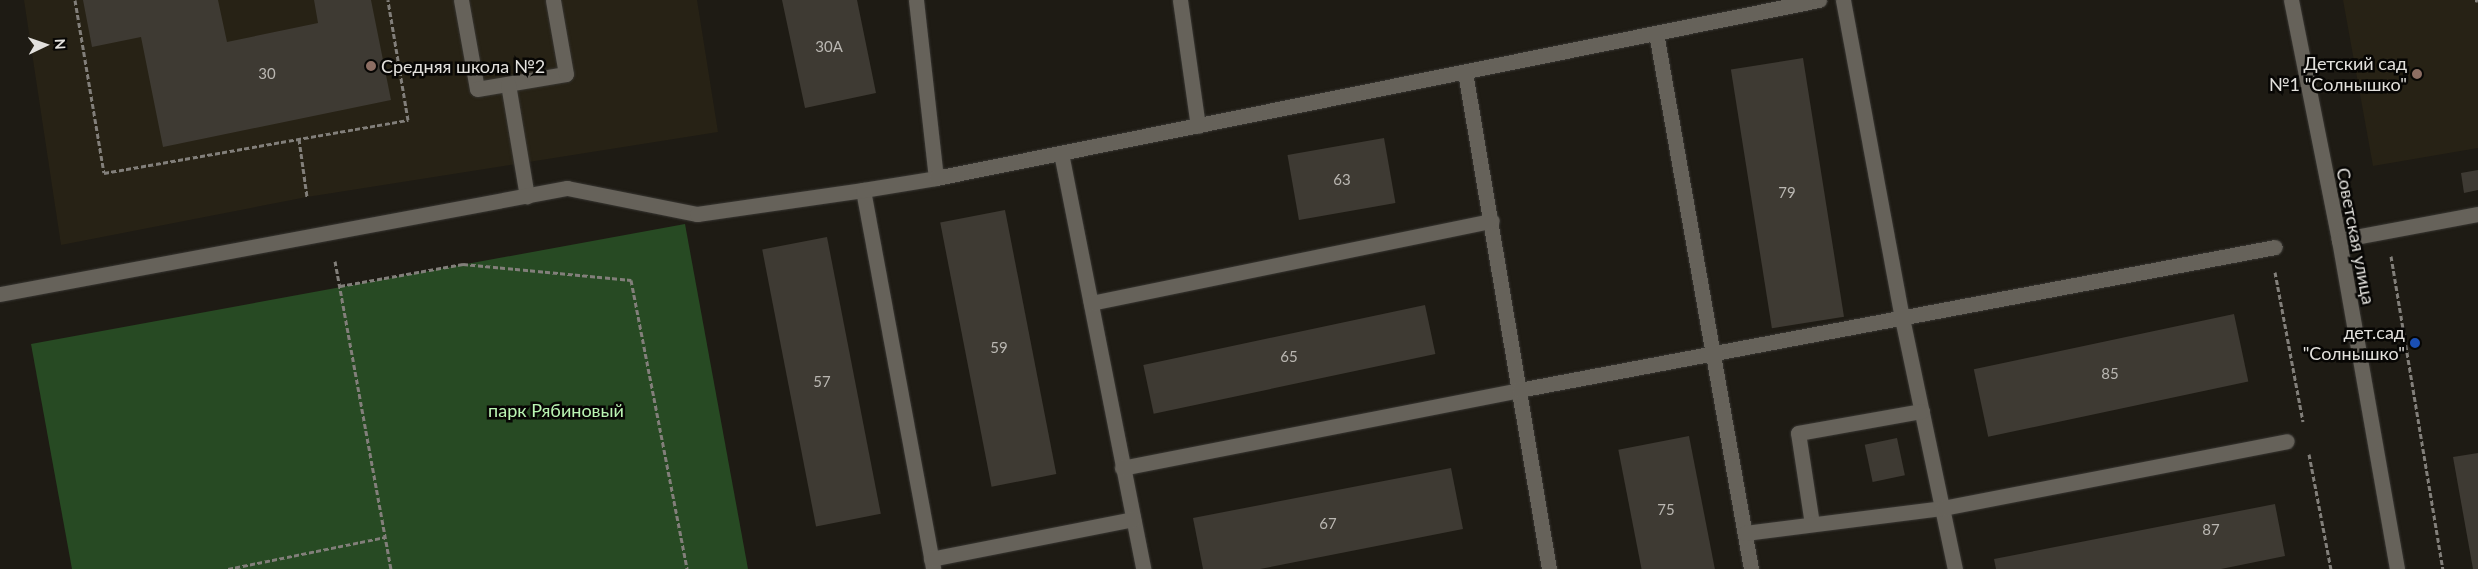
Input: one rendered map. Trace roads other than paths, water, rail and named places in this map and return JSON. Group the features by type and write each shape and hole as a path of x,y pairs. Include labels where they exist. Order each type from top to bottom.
{"street":[{"path":"461,0 476,89 566,74 553,0"},
{"path":"916,0 936,178"},
{"path":"1180,0 1198,126"},
{"path":"0,294 567,188 697,214 863,190 936,178 1198,126 1819,0"},
{"path":"1843,0 1902,318 1955,569"},
{"name":"Советская улица","path":"2291,0 2339,240 2398,569"},
{"path":"1656,33 1752,569"},
{"path":"1465,72 1492,221 1549,569"},
{"path":"508,84 527,196"},
{"path":"1061,153 1143,569"},
{"path":"863,190 932,564 1133,519"},
{"path":"2339,240 2478,214"},
{"path":"1091,303 1492,221"},
{"path":"1122,468 1519,390 2275,247"},
{"path":"1812,524 1798,433 1922,410"},
{"path":"1745,533 1943,508 2287,441"}],"place":[{"name":"Средняя школа №2","path":"371,66"},
{"name":"Детский сад №1 \"Солнышко\"","path":"2417,74"},
{"name":"дет.сад \"Солнышко\"","path":"2415,343"}],"park label":[{"name":"парк Рябиновый","path":"556,410"}]}
